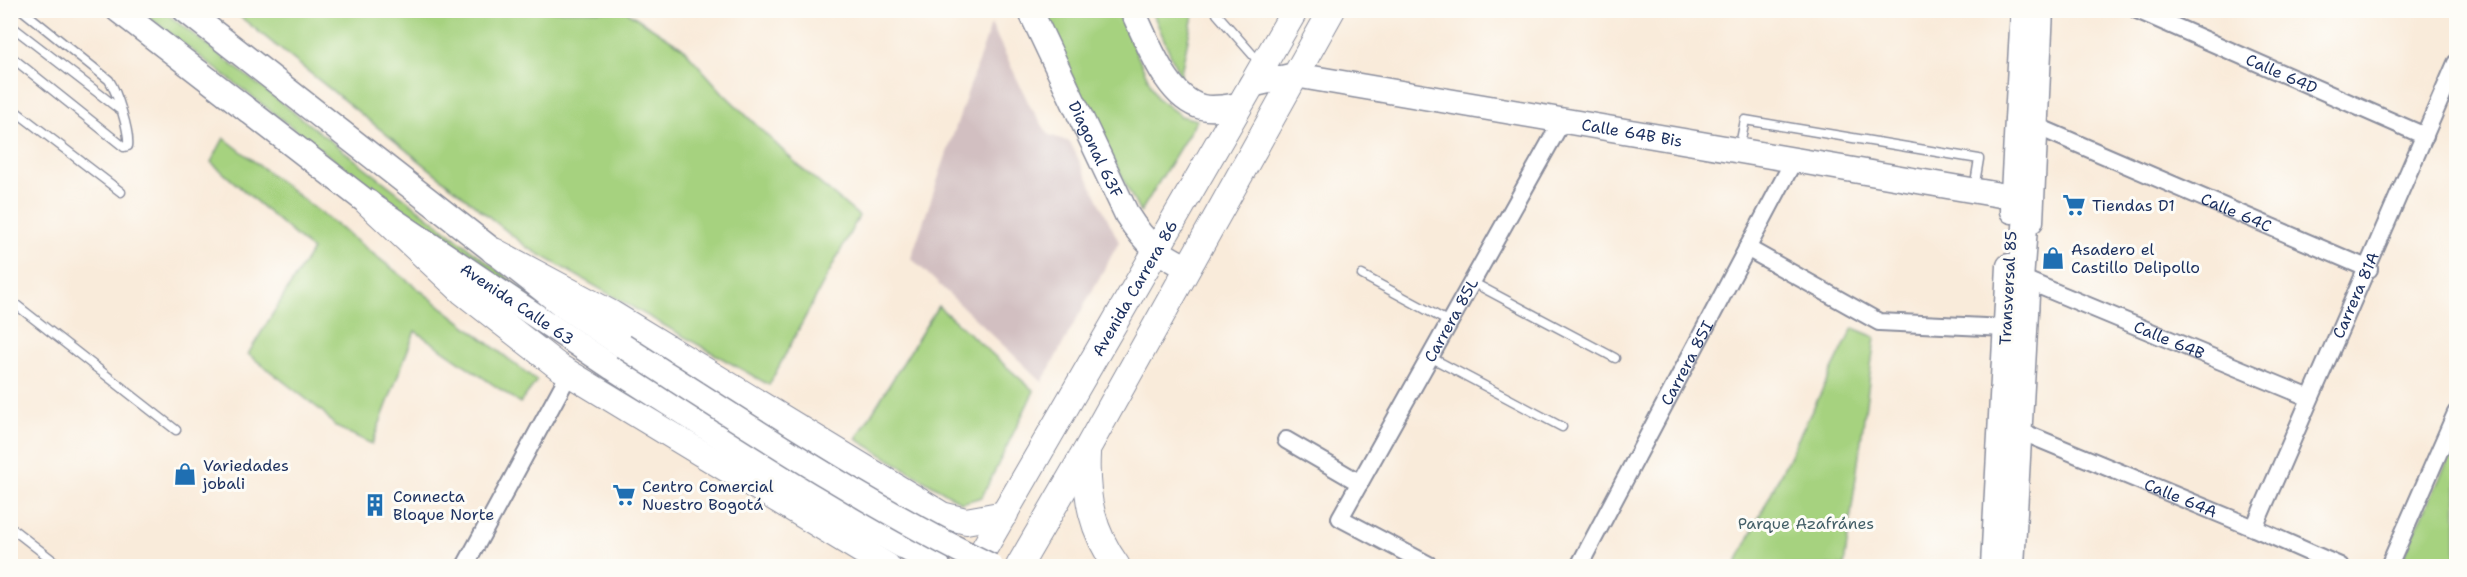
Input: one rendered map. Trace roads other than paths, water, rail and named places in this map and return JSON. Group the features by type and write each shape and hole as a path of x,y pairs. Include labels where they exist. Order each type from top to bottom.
{"main road":[{"name":"Avenida Carrera 86","path":"974,567 1294,10"},
{"path":"1019,567 1088,449 1332,10"},
{"path":"368,203 463,292 569,374 887,567"},
{"path":"494,251 612,314 942,515 966,521 1005,514"},
{"path":"1088,449 1086,482 1092,518 1101,540 1117,567"}],"street":[{"name":"Avenida Calle 63","path":"118,10 368,203 613,368 817,498 938,567"},
{"name":"Avenida Calle 63","path":"185,10 565,307 833,480 936,540 991,567"},
{"name":"Diagonal 63F","path":"1030,10 1127,215 1140,236 1155,250 1188,268"},
{"path":"1132,10 1167,81 1178,95 1192,104 1204,108 1251,85"},
{"name":"Transversal 85","path":"1993,567 2023,10"},
{"name":"Transversal 85","path":"2012,567 2041,10"},
{"name":"Calle 64D","path":"2137,10 2425,136"},
{"name":"Carrera 81A","path":"2254,528 2457,63"},
{"name":"Calle 64B Bis","path":"1251,85 1295,75 2012,197"},
{"name":"Carrera 85L","path":"1431,567 1340,518 1562,121"},
{"name":"Calle 64C","path":"2036,126 2369,269"},
{"name":"Carrera 85I","path":"1579,567 1794,160"},
{"path":"2012,197 2021,201 2025,214 2021,280 2026,309"},
{"path":"1747,248 1879,322 2006,328"},
{"name":"Calle 64B","path":"2028,281 2310,398"},
{"path":"465,567 569,374"},
{"path":"2389,567 2457,413"},
{"name":"Calle 64A","path":"2020,431 2254,528 2340,567"},
{"path":"1286,440 1360,483"}],"lane":[{"path":"10,56 125,148 129,141 109,80 22,10"},
{"path":"1218,10 1216,14 1251,85"},
{"path":"10,24 120,109"},
{"path":"10,107 121,192"},
{"path":"1739,150 1745,120 1968,157 1979,159 1974,190"},
{"path":"1362,275 1449,322"},
{"path":"1472,282 1615,358"},
{"path":"10,300 176,430"},
{"path":"1430,357 1562,427"},
{"path":"10,527 60,567"}],"place":[{"name":"Tiendas D1","path":"2074,205"},
{"name":"Asadero el Castillo Delipollo","path":"2053,258"},
{"name":"Variedades jobali","path":"185,474"},
{"name":"Centro Comercial Nuestro Bogotá","path":"624,495"},
{"name":"Connecta Bloque Norte","path":"375,505"}],"park label":[{"name":"Parque Azafránes","path":"1806,523"}]}
